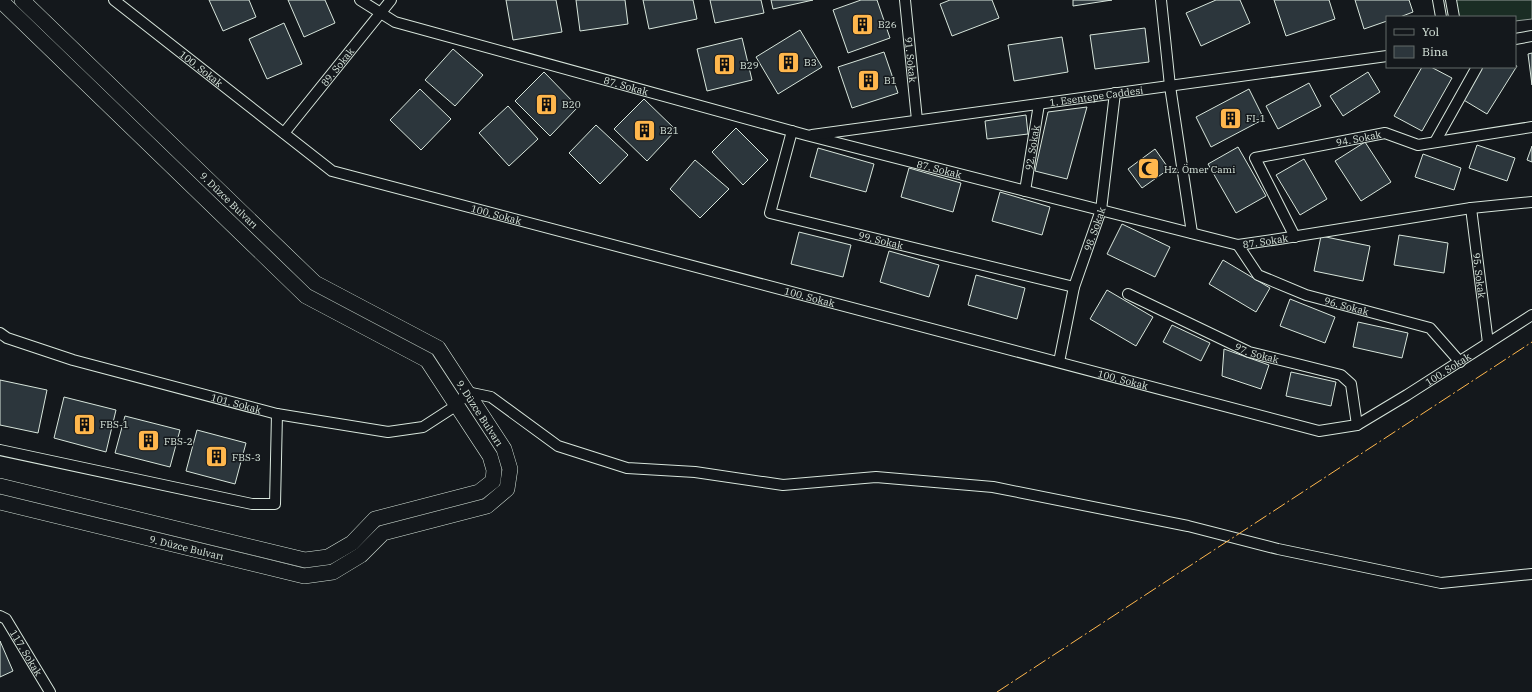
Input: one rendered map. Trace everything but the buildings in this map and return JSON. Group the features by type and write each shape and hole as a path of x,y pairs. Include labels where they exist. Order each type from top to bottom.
{"main road":[{"name":"9. Düzce Bulvarı","path":"0,0 306,296 427,360 490,456 494,470 493,481 479,492 375,519 352,543 328,557 305,560 0,486"},
{"name":"9. Düzce Bulvarı","path":"0,502 304,576 333,572 361,555 383,533 487,506 507,490 510,469 504,449 438,348 315,283 22,0"}],"street":[{"name":"100. Sokak","path":"114,0 332,171 1319,431 1357,425 1460,362 1532,315"},
{"name":"87. Sokak","path":"360,0 395,22 792,132 1238,245 1471,208 1532,202"},
{"name":"89. Sokak","path":"284,133 390,0"},
{"name":"91. Sokak","path":"905,0 917,120"},
{"path":"1161,0 1170,86 1192,233"},
{"path":"1438,0 1441,16"},
{"path":"1451,0 1454,16"},
{"path":"1516,39 1532,36"},
{"name":"1. Esentepe Caddesi","path":"806,135 1386,56"},
{"path":"1435,142 1476,68"},
{"name":"98. Sokak","path":"1059,362 1074,287 1101,210 1115,93"},
{"name":"92. Sokak","path":"1025,191 1039,104"},
{"name":"94. Sokak","path":"1296,237 1255,158 1385,133 1418,145 1532,127"},
{"name":"99. Sokak","path":"792,132 770,213 1074,287"},
{"name":"95. Sokak","path":"1471,208 1488,343"},
{"name":"96. Sokak","path":"1238,245 1258,275 1306,295 1430,328 1460,362"},
{"name":"97. Sokak","path":"1128,294 1249,352 1341,375 1351,384 1357,425"},
{"name":"101. Sokak","path":"0,333 7,338 73,360 277,414 388,432 423,427 457,405 467,392"},
{"path":"467,392 491,397 558,446 627,468 695,472 783,485 876,477 992,487 1188,526 1278,549 1441,583 1532,574"},
{"path":"0,450 252,504 275,504 277,414"},
{"name":"117. Sokak","path":"0,616 6,619 50,692"}],"green space":[{"path":"1455,0 1532,0 1532,19 1516,21 1516,16 1458,16"}],"power":[{"path":"997,692 1532,342"}],"place":[{"name":"B26","path":"862,24"},
{"name":"B3","path":"789,62"},
{"name":"B29","path":"724,65"},
{"name":"B1","path":"868,80"},
{"name":"B20","path":"547,104"},
{"name":"FI-1","path":"1230,118"},
{"name":"B21","path":"645,130"},
{"name":"Hz. Ömer Cami","path":"1148,169"},
{"name":"FBS-1","path":"85,424"},
{"name":"FBS-2","path":"148,441"},
{"name":"FBS-3","path":"216,457"}]}
